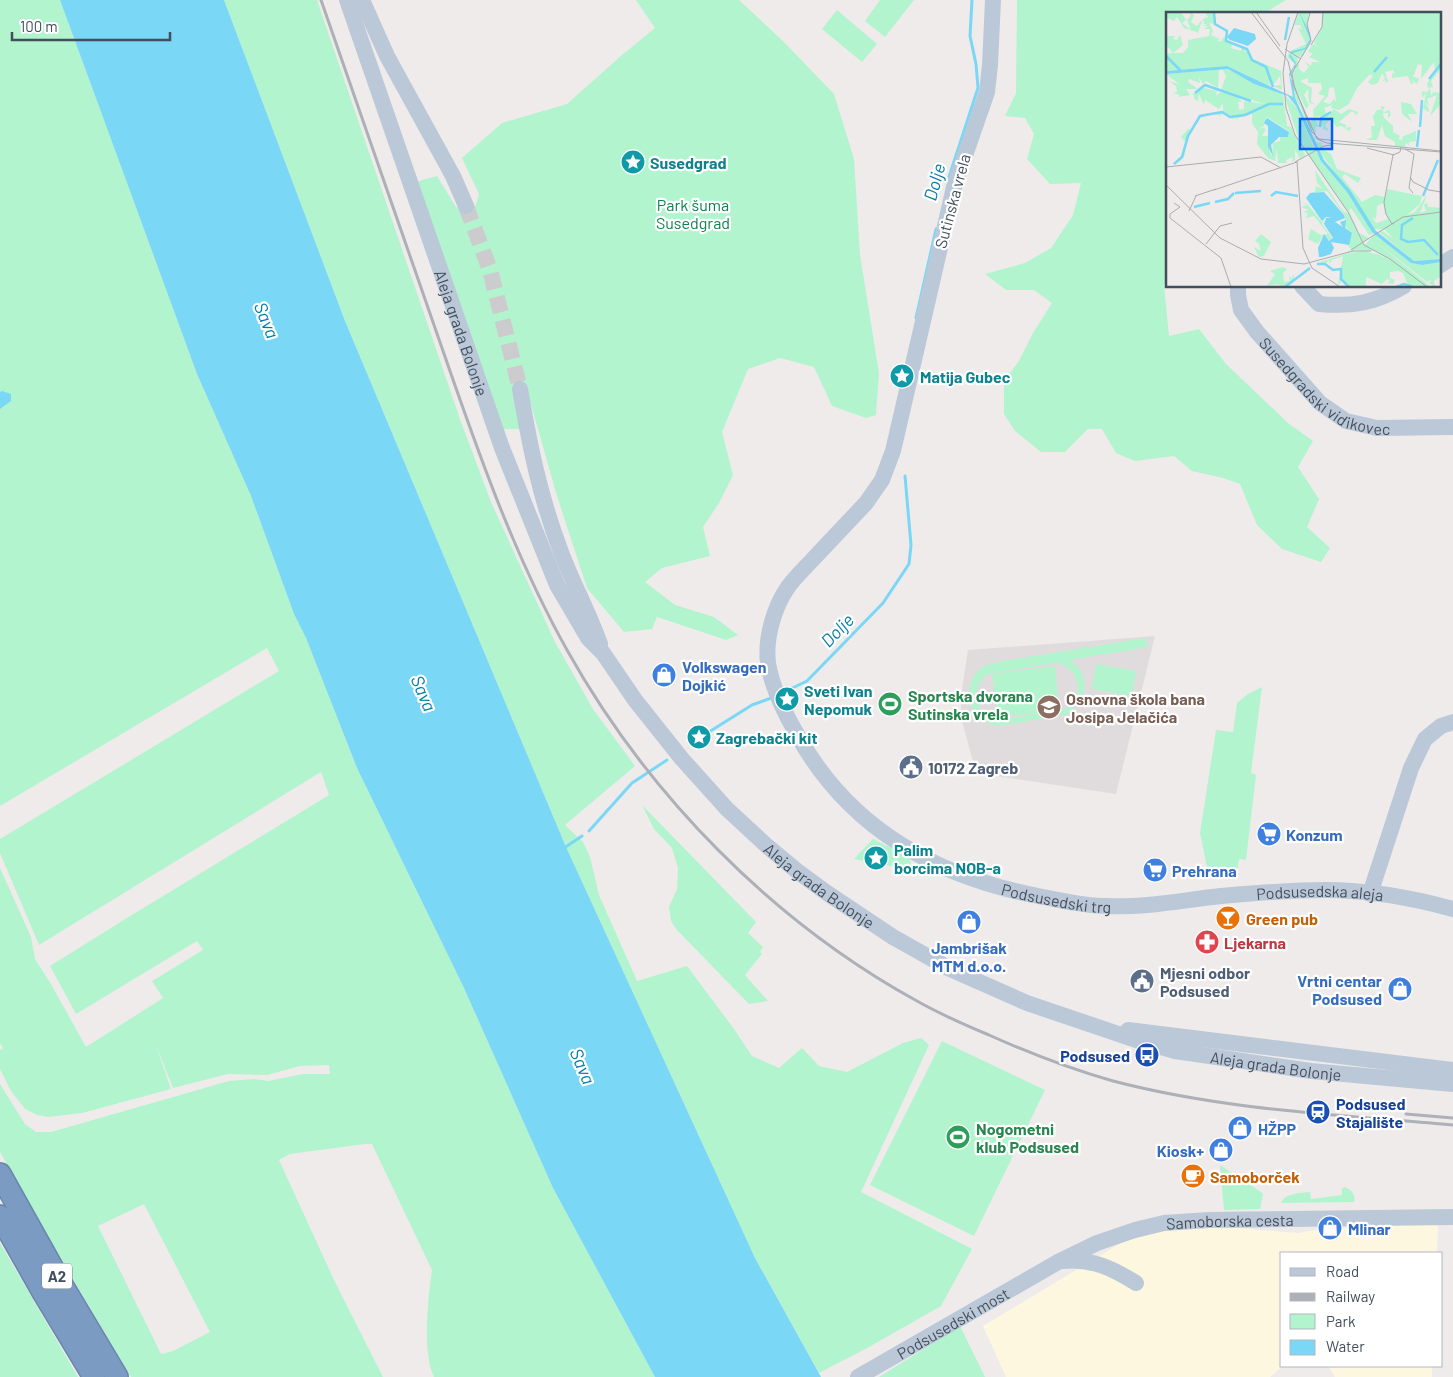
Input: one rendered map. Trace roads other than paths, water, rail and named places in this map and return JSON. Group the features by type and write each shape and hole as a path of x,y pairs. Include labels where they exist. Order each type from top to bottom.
{"highway":[{"name":"A2","path":"0,1174 117,1377"},
{"name":"A2","path":"0,1216 94,1377"}],"main road":[{"name":"Aleja grada Bolonje","path":"347,0 502,448 542,552 557,585 577,621 588,638 604,653"},
{"path":"362,0 387,56 453,176 466,206"},
{"name":"Sutinska vrela","path":"781,703 770,672 768,649 775,613 788,587 876,490 890,461 954,187 987,92 993,0"},
{"path":"1440,265 1453,257"},
{"name":"Susedgradski vidikovec","path":"1238,288 1241,310 1257,332 1320,403 1346,421 1377,428 1453,427"},
{"path":"1304,288 1319,304 1342,306 1366,304 1401,288"},
{"name":"Aleja grada Bolonje","path":"520,389 537,478 549,520 604,653 635,700 658,730 727,809 766,846 819,888 893,937 950,969 1027,1003 1152,1045 1311,1071 1453,1084"},
{"name":"Podsusedski trg","path":"781,703 824,776 836,791 886,834 920,857 993,887 1079,904 1136,906 1185,900"},
{"path":"1370,894 1410,768 1425,739 1441,726 1453,722"},
{"name":"Podsusedska aleja","path":"1185,900 1270,892 1339,890 1421,902 1453,909"},
{"name":"Aleja grada Bolonje","path":"1103,1028 1453,1070"},
{"name":"Samoborska cesta","path":"1020,1282 1097,1243 1123,1233 1157,1225 1185,1221 1453,1217"},
{"path":"1058,1262 1080,1260 1097,1264 1115,1270 1136,1283"},
{"name":"Podsusedski most","path":"858,1377 1020,1282"}],"water":[{"name":"Sava","path":"60,0 224,0 345,321 566,847 755,1258 821,1377 655,1377 553,1188 464,988 357,768 306,638 294,614 251,496 197,374"},
{"path":"0,392 11,394 11,401 0,409"}],"waterway":[{"name":"Dolje","path":"949,177 978,88 976,64 970,36 972,0"},
{"name":"Dolje","path":"916,318 936,229"},
{"name":"Dolje","path":"782,693 807,681 883,603 909,564 911,545 905,476"},
{"name":"Dolje","path":"693,742 752,705 774,697"},
{"name":"Dolje","path":"589,831 632,783 667,760"},
{"name":"Dolje","path":"564,848 582,836"}],"tunnel":[{"path":"466,206 490,270 520,389"}],"railway":[{"path":"321,0 493,490 546,611 599,703 635,755 675,804 718,850 764,893 813,933 864,969 944,1015 1050,1060 1113,1081 1197,1099 1282,1110 1453,1125"},
{"path":"1406,1114 1453,1118"}],"place":[{"name":"Susedgrad","path":"633,162"},
{"name":"Matija Gubec","path":"902,376"},
{"name":"Volkswagen Dojkić","path":"664,675"},
{"name":"Sveti Ivan Nepomuk","path":"787,699"},
{"name":"Sportska dvorana Sutinska vrela","path":"890,704"},
{"name":"Osnovna škola bana Josipa Jelačića","path":"1049,707"},
{"name":"Zagrebački kit","path":"699,737"},
{"name":"10172 Zagreb","path":"911,767"},
{"name":"Konzum","path":"1269,834"},
{"name":"Palim borcima NOB-a","path":"876,858"},
{"name":"Prehrana","path":"1155,870"},
{"name":"Green pub","path":"1228,918"},
{"name":"Jambrišak MTM d.o.o.","path":"969,922"},
{"name":"Ljekarna","path":"1207,942"},
{"name":"Mjesni odbor Podsused","path":"1142,981"},
{"name":"Vrtni centar Podsused","path":"1400,989"},
{"name":"Podsused","path":"1147,1055"},
{"name":"Podsused Stajalište","path":"1318,1112"},
{"name":"HŽPP","path":"1240,1128"},
{"name":"Nogometni klub Podsused","path":"958,1137"},
{"name":"Kiosk+","path":"1221,1150"},
{"name":"Samoborček","path":"1193,1176"},
{"name":"Mlinar","path":"1330,1228"}],"park label":[{"name":"Park šuma Susedgrad","path":"693,213"}]}
